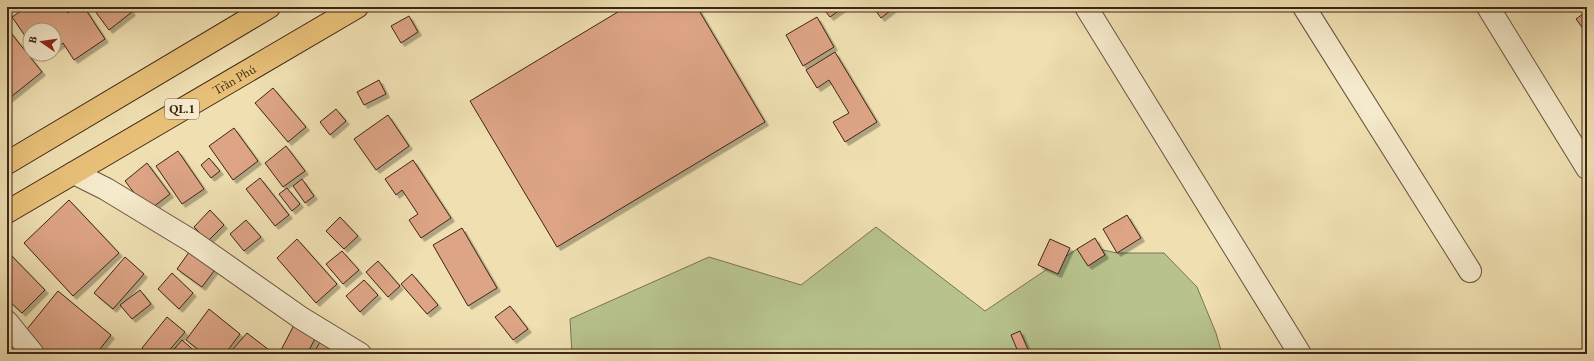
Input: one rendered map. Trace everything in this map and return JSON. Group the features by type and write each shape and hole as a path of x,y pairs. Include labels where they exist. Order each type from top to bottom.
{"main road":[{"path":"7,163 269,7"},
{"name":"Trần Phú","path":"7,212 357,7"}],"street":[{"path":"1086,7 1300,354"},
{"path":"1304,7 1470,271"},
{"path":"1488,7 1587,168"},
{"path":"74,173 106,189 190,240 301,318 360,354"},
{"path":"7,322 33,354"}],"green space":[{"path":"876,227 985,311 1077,249 1094,248 1117,253 1164,253 1197,287 1216,333 1222,354 572,354 570,319 709,257 801,285"}],"building":[{"path":"27,7 64,7 68,13 76,7 84,7 105,39 74,60 63,43 62,44 62,22 22,22 22,31 12,17"},
{"path":"92,7 129,7 132,12 109,30"},
{"path":"626,7 697,7 765,122 557,247 470,101"},
{"path":"822,7 844,7 830,17"},
{"path":"873,7 895,7 881,18"},
{"path":"1587,11 1587,34 1576,19"},
{"path":"409,16 418,32 401,43 391,26"},
{"path":"817,17 834,47 803,66 786,35"},
{"path":"7,28 22,47 22,62 34,62 42,72 7,100"},
{"path":"835,52 877,122 845,142 833,122 849,113 829,80 817,88 806,70"},
{"path":"379,80 386,94 364,105 357,92"},
{"path":"273,88 306,127 288,142 255,103"},
{"path":"336,109 346,121 330,135 320,122"},
{"path":"388,115 409,146 376,170 354,139"},
{"path":"234,128 258,161 233,180 209,146"},
{"path":"286,146 305,171 283,187 265,163"},
{"path":"178,151 204,189 182,204 156,166"},
{"path":"209,158 220,171 211,178 201,165"},
{"path":"413,160 451,218 421,238 409,220 418,214 402,190 396,195 385,179"},
{"path":"147,163 170,194 148,211 125,181"},
{"path":"260,178 289,215 275,226 246,189"},
{"path":"302,179 314,196 305,203 293,186"},
{"path":"287,188 300,204 292,211 279,194"},
{"path":"69,200 119,253 73,296 24,243"},
{"path":"210,210 224,225 208,241 194,227"},
{"path":"1127,215 1141,238 1117,253 1103,229"},
{"path":"340,217 358,236 344,249 326,231"},
{"path":"246,220 261,237 244,251 230,234"},
{"path":"462,228 497,288 468,306 433,245"},
{"path":"1095,238 1105,255 1088,266 1077,249"},
{"path":"297,239 337,284 316,303 277,258"},
{"path":"1050,239 1070,248 1058,274 1038,265"},
{"path":"192,248 217,267 202,287 177,269"},
{"path":"7,251 45,290 22,313 7,299"},
{"path":"342,251 359,270 343,284 326,264"},
{"path":"125,257 144,274 113,309 94,293"},
{"path":"378,261 400,286 388,297 366,272"},
{"path":"172,273 193,293 179,309 158,289"},
{"path":"412,274 438,305 427,314 401,284"},
{"path":"364,280 378,295 360,312 346,296"},
{"path":"140,290 151,304 132,319 120,305"},
{"path":"58,291 111,335 96,354 47,354 23,334"},
{"path":"510,306 528,329 513,340 495,317"},
{"path":"209,309 240,334 225,354 204,354 186,340"},
{"path":"167,317 185,332 166,354 148,354 142,348"},
{"path":"294,325 316,337 307,354 279,354"},
{"path":"1020,331 1030,354 1019,354 1011,335"},
{"path":"247,333 269,350 265,354 239,354 233,349"},
{"path":"182,340 198,354 170,354"},
{"path":"320,342 337,351 335,354 313,354"}]}
